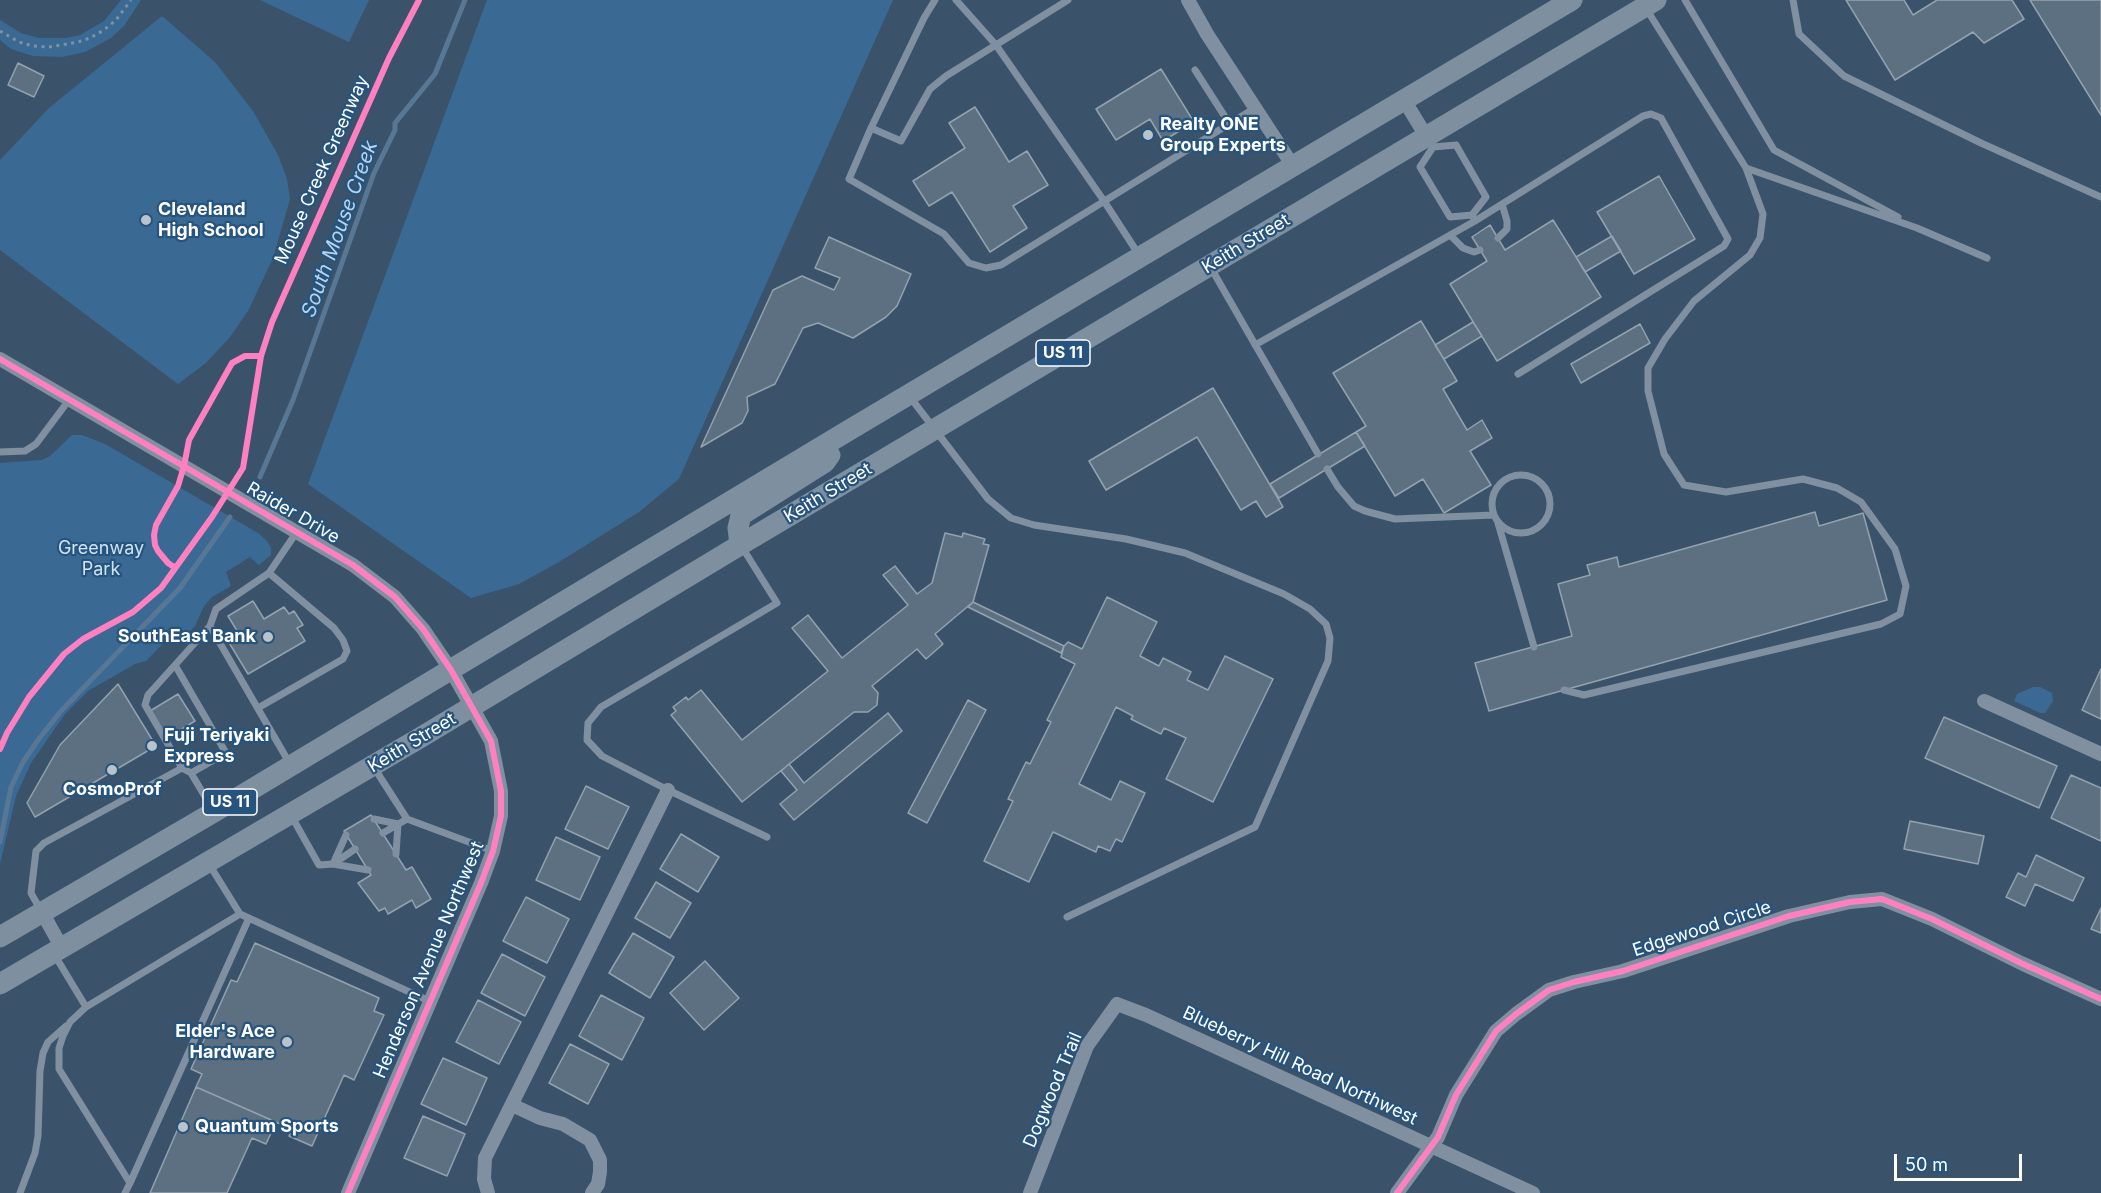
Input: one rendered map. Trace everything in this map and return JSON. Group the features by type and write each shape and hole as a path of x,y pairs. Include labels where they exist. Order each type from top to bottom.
{"main road":[{"name":"US 11","path":"4,935 214,812 851,429 1572,0"},
{"name":"Keith Street","path":"0,984 373,766 1209,266 1430,141 1649,2"},
{"path":"740,545 738,528 741,515 825,462 851,429"}],"street":[{"path":"1188,0 1207,34 1293,166"},
{"path":"1404,100 1430,141"},
{"name":"Raider Drive","path":"0,359 353,565 395,597 423,629 451,670"},
{"name":"Henderson Avenue Northwest","path":"348,1193 481,883 493,851 501,816 501,791 491,741 451,670"},
{"path":"1984,701 2101,754"},
{"path":"488,1193 484,1179 485,1158 500,1124 512,1105 668,790"},
{"name":"Edgewood Circle","path":"1397,1193 1438,1137 1456,1095 1496,1031 1549,990 1633,968 1758,926 1819,909 1850,902 1882,899 1932,919 2101,999"},
{"path":"42,912 58,950"},
{"name":"Blueberry Hill Road Northwest","path":"1117,1004 1146,1015 1533,1193"},
{"name":"Dogwood Trail","path":"1030,1193 1087,1046 1117,1004"},
{"path":"512,1105 540,1118 563,1124 590,1140 600,1160 598,1184 591,1193"}],"lane":[{"path":"935,0 871,128 849,179 944,234 969,263 986,268 1001,264 1255,108"},
{"path":"956,0 996,45 1140,257"},
{"path":"871,128 901,141 930,89 946,76 1068,0"},
{"path":"1685,0 1774,150 1917,228"},
{"path":"1793,0 1799,34 1844,76 1981,143 2101,197"},
{"path":"1564,690 1584,695 1881,624 1900,614 1906,586 1895,549 1862,502 1837,488 1803,479 1726,492 1684,485 1664,454 1648,391 1648,368 1665,339 1694,301 1750,255 1760,238 1763,214 1746,168 1649,2"},
{"path":"1195,70 1229,123"},
{"path":"1255,345 1450,235 1474,218 1502,204 1643,116 1651,114 1661,118 1728,239 1724,246 1518,374"},
{"path":"1430,141 1456,145 1486,197 1474,218 1450,218 1420,167 1430,141"},
{"path":"1746,168 1917,228 1987,258"},
{"path":"1498,238 1507,229 1502,204"},
{"path":"1450,235 1463,248 1474,252 1480,250"},
{"path":"1209,266 1318,454"},
{"path":"909,395 988,499 1011,518 1034,525 1126,539 1185,554 1284,594 1311,609 1326,624 1330,638 1328,661 1255,827 1068,917"},
{"path":"0,452 25,451 36,444 69,400"},
{"path":"1327,469 1354,506 1365,511 1395,519 1494,515"},
{"path":"1498,523 1514,533 1533,531 1546,519 1550,500 1541,483 1523,475 1513,476 1497,487 1491,506 1534,647"},
{"path":"214,812 191,773 182,768 145,705 148,695 210,626 216,609 269,573 296,533"},
{"path":"740,545 777,603 601,707 588,723 587,740 602,756 767,837"},
{"path":"258,708 343,659 347,651 343,640 334,628 269,573"},
{"path":"210,626 291,765"},
{"path":"175,665 226,753 191,773"},
{"path":"373,766 407,819 493,851"},
{"path":"42,912 31,893 36,851 44,843 182,768"},
{"path":"291,814 319,865 333,864 368,870"},
{"path":"374,819 398,824"},
{"path":"383,833 407,819"},
{"path":"396,854 398,824"},
{"path":"333,864 346,835"},
{"path":"333,864 355,849"},
{"path":"208,863 240,914 429,1001"},
{"path":"20,1193 35,1153 43,1053 48,1042 86,1007 240,914"},
{"path":"125,1193 249,918"},
{"path":"58,950 86,1007"},
{"path":"70,1022 59,1048 59,1069 129,1183"}],"path":[{"path":"0,31 19,42 33,46 71,44 90,38 104,30 116,20 131,0"}],"green space":[{"path":"121,0 141,0 124,26 111,38 85,52 62,57 33,56 11,49 0,40 0,20 21,33 39,38 66,38 80,35 104,21"},
{"path":"260,0 369,0 349,42"},
{"path":"487,0 893,0 679,479 639,512 559,562 519,584 471,598 308,484"},
{"name":"Cleveland High School","path":"162,16 215,62 253,111 278,155 287,179 290,199 273,258 248,311 230,337 206,363 178,384 0,250 0,160 49,108"},
{"name":"Greenway Park","path":"72,435 82,435 105,444 258,533 267,541 271,548 271,555 259,565 250,557 226,572 231,586 212,597 204,606 195,626 180,641 173,633 146,661 135,664 88,691 65,714 31,763 16,796 0,864 0,463 42,460 50,456"},
{"path":"2033,687 2040,687 2052,693 2053,701 2045,713 2040,713 2014,701 2017,694"}],"building":[{"path":"1846,0 1904,0 1913,15 1937,0 2012,0 2024,19 1984,43 1973,32 1895,80"},
{"path":"2030,0 2101,0 2101,115"},
{"path":"18,63 44,76 34,97 8,85"},
{"path":"1161,69 1194,122 1163,141 1150,119 1116,140 1096,109"},
{"path":"975,107 1009,162 1027,151 1048,185 1013,206 1027,228 990,252 952,192 929,206 913,181 965,148 949,123"},
{"path":"1659,176 1695,239 1634,274 1597,212"},
{"path":"1553,220 1601,297 1497,361 1450,284 1487,261 1472,237 1490,225 1505,250"},
{"path":"1612,236 1621,251 1585,272 1576,257"},
{"path":"829,237 911,274 897,306 886,317 853,338 818,323 803,328 775,384 747,397 748,411 742,423 701,447 773,290 802,276 834,290 840,278 815,268"},
{"path":"1421,321 1457,381 1443,389 1467,430 1482,420 1492,438 1470,451 1491,485 1444,513 1423,479 1395,496 1356,432 1366,426 1333,373"},
{"path":"1473,322 1482,336 1444,359 1435,345"},
{"path":"1640,324 1650,343 1581,383 1571,364"},
{"path":"1213,388 1283,507 1266,517 1256,501 1241,510 1197,437 1106,490 1089,461"},
{"path":"1356,432 1365,446 1279,498 1270,484"},
{"path":"1815,512 1819,526 1863,513 1887,600 1489,711 1475,663 1572,636 1558,584 1590,575 1587,565 1617,557 1619,567"},
{"path":"945,533 962,537 963,533 985,539 983,544 989,545 973,602 935,634 943,644 926,659 917,649 872,686 878,693 877,705 868,712 854,712 742,802 671,715 676,711 673,707 686,697 688,700 701,690 742,740 828,671 792,628 808,615 842,658 908,605 883,575 895,566 917,594 932,583"},
{"path":"1107,597 1157,622 1140,656 1159,666 1163,658 1191,672 1187,680 1208,690 1225,656 1273,679 1213,802 1166,779 1186,738 1164,728 1161,734 1131,719 1133,716 1116,707 1079,784 1111,800 1120,781 1145,793 1122,842 1116,839 1110,851 1098,846 1096,852 1053,832 1029,882 984,861 1013,801 1008,799 1026,762 1030,764 1051,722 1047,720 1075,664 1061,657 1064,646 1068,642 1082,649"},
{"name":"SouthEast Bank","path":"253,601 264,619 284,607 289,614 294,611 303,625 297,628 305,641 248,674 228,641 239,634 228,616"},
{"path":"973,602 1064,646 1061,653 968,607"},
{"path":"2101,669 2101,719 2082,710"},
{"path":"118,684 156,746 35,817 27,803 60,745"},
{"path":"178,694 195,721 167,738 150,711"},
{"path":"968,700 986,710 927,823 908,813"},
{"path":"888,713 902,731 794,820 780,804 797,790 781,771 789,764 804,783"},
{"path":"1944,717 2057,766 2039,808 1925,758"},
{"path":"2071,775 2101,788 2101,841 2051,818"},
{"path":"586,786 629,807 608,849 565,829"},
{"path":"371,815 406,870 412,867 431,899 416,908 412,900 388,914 385,908 379,911 358,883 371,875 344,831"},
{"path":"1910,821 1984,836 1978,864 1904,849"},
{"path":"681,834 719,857 698,892 660,869"},
{"path":"556,837 600,857 580,900 536,880"},
{"path":"2036,855 2084,878 2073,901 2035,884 2025,906 2006,897 2018,873 2026,877"},
{"path":"656,882 691,903 670,938 635,918"},
{"path":"526,897 569,919 547,963 503,941"},
{"path":"2101,908 2101,933 2091,929"},
{"path":"633,933 674,957 650,998 609,973"},
{"name":"Elder's Ace Hardware","path":"255,943 379,998 374,1011 384,1015 354,1080 344,1075 312,1146 289,1136 292,1129 196,1087 202,1074 191,1069 231,980 237,982"},
{"path":"502,954 545,977 525,1016 481,993"},
{"path":"705,961 739,998 704,1030 670,993"},
{"path":"601,995 644,1018 622,1060 579,1036"},
{"path":"478,1000 521,1022 499,1064 456,1042"},
{"path":"570,1044 609,1064 588,1104 549,1083"},
{"path":"443,1058 487,1078 466,1125 421,1104"},
{"path":"196,1087 276,1122 266,1144 252,1138 227,1193 150,1193"},
{"path":"423,1116 465,1134 447,1176 404,1158"}],"waterway":[{"name":"South Mouse Creek","path":"260,477 293,400 374,173 395,130 395,123 435,74 465,0"},
{"name":"South Mouse Creek","path":"0,842 11,787 23,762 38,740 61,711 180,588 230,517"}],"cycle path":[{"name":"Mouse Creek Greenway","path":"0,749 29,697 64,654 83,639 133,612 161,588 212,517 243,468 261,356 272,322 389,58 419,0"},
{"path":"174,567 158,551 154,535 156,525 178,486 189,440 232,363 245,356 261,356"},
{"path":"0,359 353,565 395,597 423,629 451,670 491,741 501,791 501,816 493,851 348,1193"},
{"path":"1397,1193 1438,1137 1456,1095 1496,1031 1549,990 1623,971 1789,916 1850,902 1882,899 1932,919 2101,999"}],"place":[{"name":"Realty ONE Group Experts","path":"1148,135"},
{"name":"Cleveland High School","path":"146,220"},
{"name":"SouthEast Bank","path":"268,637"},
{"name":"Fuji Teriyaki Express","path":"152,746"},
{"name":"CosmoProf","path":"112,770"},
{"name":"Elder's Ace Hardware","path":"287,1042"},
{"name":"Quantum Sports","path":"183,1127"}]}
